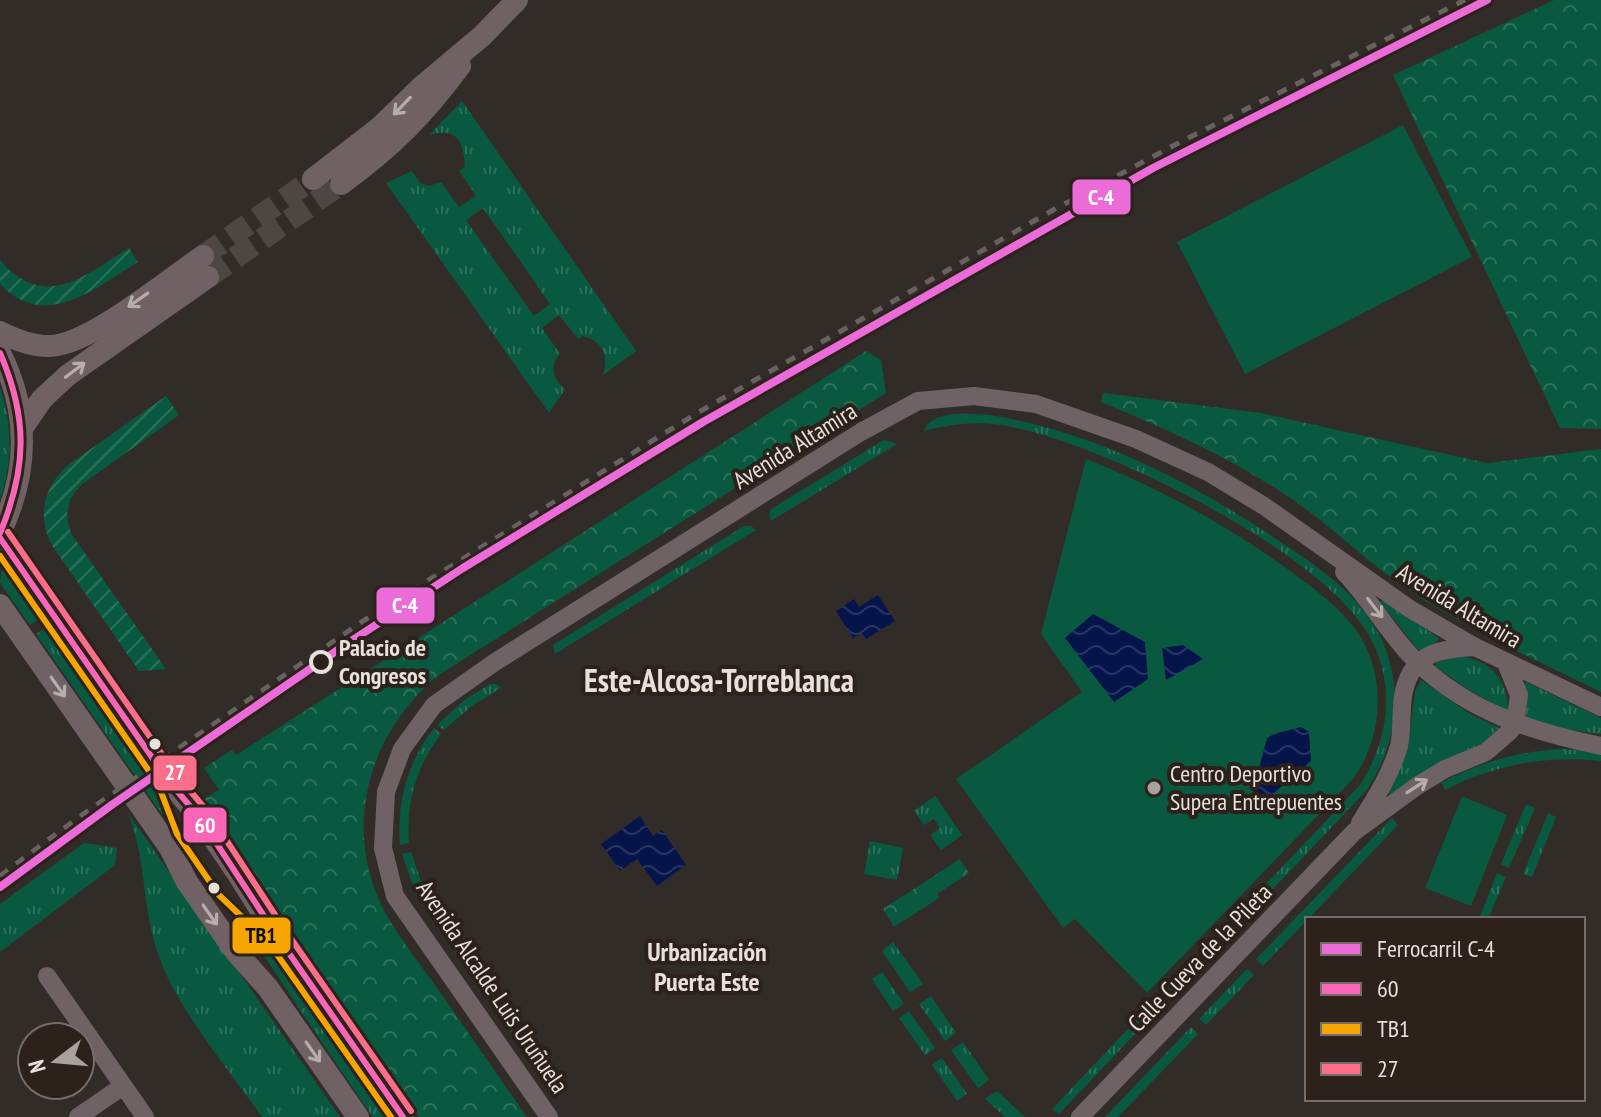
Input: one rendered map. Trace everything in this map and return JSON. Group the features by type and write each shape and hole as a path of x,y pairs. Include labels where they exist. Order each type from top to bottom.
{"main road":[{"path":"313,179 379,128 420,88 482,36 517,0"},
{"path":"341,184 387,149 427,110 482,36"},
{"path":"0,332 48,347 80,339 206,266 68,375 42,399 23,427"},
{"path":"0,353 18,398 23,427 19,483 0,536 167,779 222,850 277,936 403,1117"},
{"path":"0,605 6,622 170,848 198,898 235,951 268,988 358,1117"}],"street":[{"name":"Avenida Altamira","path":"386,792 402,749 434,705 495,662 861,432 918,401 974,396 1036,404 1061,412 1136,439 1208,472 1302,531 1410,609 1506,663 1601,707"},
{"name":"Avenida Altamira","path":"1302,531 1360,589 1417,662 1460,696 1515,725 1601,746"},
{"path":"1354,832 1382,788 1399,745 1404,690 1417,662 1443,649 1475,647"},
{"path":"1354,832 1445,769 1486,752 1515,725 1519,695 1506,663"},
{"name":"Avenida Alcalde Luis Uruñuela","path":"386,792 383,848 395,896 549,1117"},
{"name":"Calle Cueva de la Pileta","path":"1080,1117 1354,832"},
{"path":"47,976 145,1117"},
{"path":"78,1117 123,1086"}],"green space":[{"path":"1554,0 1601,0 1601,429 1560,428 1393,75"},
{"path":"462,101 636,351 603,375 603,350 590,338 583,336 578,339 559,315 542,328 560,354 554,363 554,372 565,389 549,413 386,183 412,171 420,183 429,186 441,182 459,207 476,196 459,171 465,167 461,143 446,133 429,135","holes":["483,208 550,304 534,316 466,220"]},
{"path":"1403,125 1472,257 1245,374 1177,242"},
{"path":"129,248 138,262 70,301 52,305 34,304 17,298 0,284 0,260 16,276 32,284 48,286 80,278"},
{"path":"866,351 881,360 886,393 440,674 399,718 384,743 366,798 366,857 374,887 400,936 527,1117 419,1117 199,802 219,790 204,768 232,750 236,755"},
{"path":"0,388 7,416 9,444 7,473 0,501"},
{"path":"1103,393 1261,413 1487,463 1601,449 1601,692 1458,620 1397,582 1311,513 1273,487 1202,447 1101,402"},
{"path":"166,396 179,415 81,485 68,508 72,535 166,669 139,671 51,544 44,512 53,482 68,465"},
{"path":"990,415 1067,434 1141,462 1212,499 1292,549 1329,576 1352,597 1371,621 1390,663 1394,685 1392,730 1386,752 1365,792 1059,1114 1052,1109 1360,785 1377,751 1386,714 1386,696 1380,659 1372,641 1348,607 1309,572 1261,538 1206,506 1094,453 1043,435 982,423 924,431 928,424 943,416"},
{"path":"884,440 897,444 771,521 771,509"},
{"name":"Centro Deportivo Supera Entrepuentes","path":"1086,459 1194,510 1269,556 1310,586 1335,606 1356,630 1366,647 1377,685 1376,725 1371,744 1353,779 1147,993 1075,919 1063,928 956,779 1082,692 1041,634"},
{"path":"744,526 756,530 555,654 553,645"},
{"path":"2,567 39,619 30,625 0,583"},
{"path":"1383,600 1439,638 1438,641 1419,651 1380,602"},
{"path":"45,628 132,753 213,876 211,878 156,806 36,634"},
{"path":"1460,656 1480,662 1495,673 1504,688 1508,709 1464,687 1435,666 1435,663"},
{"path":"1421,680 1470,714 1499,728 1485,742 1391,795 1388,793 1408,747 1415,692"},
{"path":"1526,682 1601,718 1601,734 1557,728 1525,719"},
{"path":"490,684 501,688 473,705 444,730 437,725 463,701"},
{"path":"434,728 441,734 425,759 414,786 409,813 409,843 400,845 400,813 406,783 417,755"},
{"path":"1564,749 1601,752 1601,761 1540,761 1501,768 1445,790 1441,783 1500,759"},
{"path":"935,796 962,835 941,850 930,835 940,828 934,819 924,825 914,811"},
{"path":"1462,796 1507,815 1471,906 1425,888"},
{"path":"1526,804 1535,808 1509,868 1501,864"},
{"path":"128,813 340,1117 262,1117 205,1039 178,997 159,957"},
{"path":"1548,813 1556,817 1532,877 1523,874"},
{"path":"1392,818 1398,825 1310,917 1305,917 1305,922 1263,966 1256,959"},
{"path":"870,841 903,848 897,880 864,874"},
{"path":"84,843 117,848 115,865 0,952 0,904"},
{"path":"411,852 424,890 477,967 469,973 416,894 402,854"},
{"path":"960,859 969,873 937,894 939,898 894,927 883,909"},
{"path":"1497,873 1506,877 1489,917 1480,917"},
{"path":"223,890 386,1117 373,1117 221,892"},
{"path":"893,942 923,984 910,992 882,951"},
{"path":"1247,969 1254,975 1206,1025 1199,1019"},
{"path":"480,972 521,1030 514,1036 472,977"},
{"path":"882,972 904,1004 893,1011 872,979"},
{"path":"931,996 956,1033 945,1041 919,1004"},
{"path":"909,1011 935,1048 925,1055 899,1018"},
{"path":"1191,1027 1198,1034 1118,1117 1105,1117"},
{"path":"523,1035 556,1081 549,1086 516,1040"},
{"path":"963,1042 989,1080 978,1088 951,1050"},
{"path":"942,1058 967,1094 957,1101 932,1065"},
{"path":"997,1091 1025,1117 1005,1117 985,1099"}],"water":[{"path":"878,595 895,621 866,639 862,633 853,638 836,611 854,599 859,607"},
{"path":"1093,614 1145,642 1148,679 1114,702 1065,638"},
{"path":"1183,645 1203,659 1166,680 1162,648"},
{"path":"1301,727 1309,732 1311,761 1267,799 1258,800 1253,791 1267,738"},
{"path":"640,816 653,836 662,830 686,865 657,886 637,859 620,871 601,844"}],"tunnel":[{"path":"203,256 313,179"},
{"path":"208,277 341,184"}],"railway":[{"path":"0,876 79,817 363,621 697,413 1055,209 1184,140 1465,0"}],"rail line":[{"name":"C-4","path":"0,887 113,804 345,645 463,568 703,422 1153,168 1487,0"}],"transit line":[{"name":"60","path":"0,353 16,399 21,443 15,487 0,533"},
{"name":"27","path":"8,532 175,773 208,812 285,930 411,1111"},
{"name":"60","path":"0,538 167,779 200,818 277,936 403,1117"},
{"name":"TB1","path":"0,556 158,784 177,834 219,895 269,943 391,1117"}],"place":[{"name":"Palacio de Congresos","path":"321,662"},
{"name":"Centro Deportivo Supera Entrepuentes","path":"1154,788"}],"district":[{"name":"Este-Alcosa-Torreblanca","path":"719,681"},
{"name":"Urbanización Puerta Este","path":"707,967"}]}
